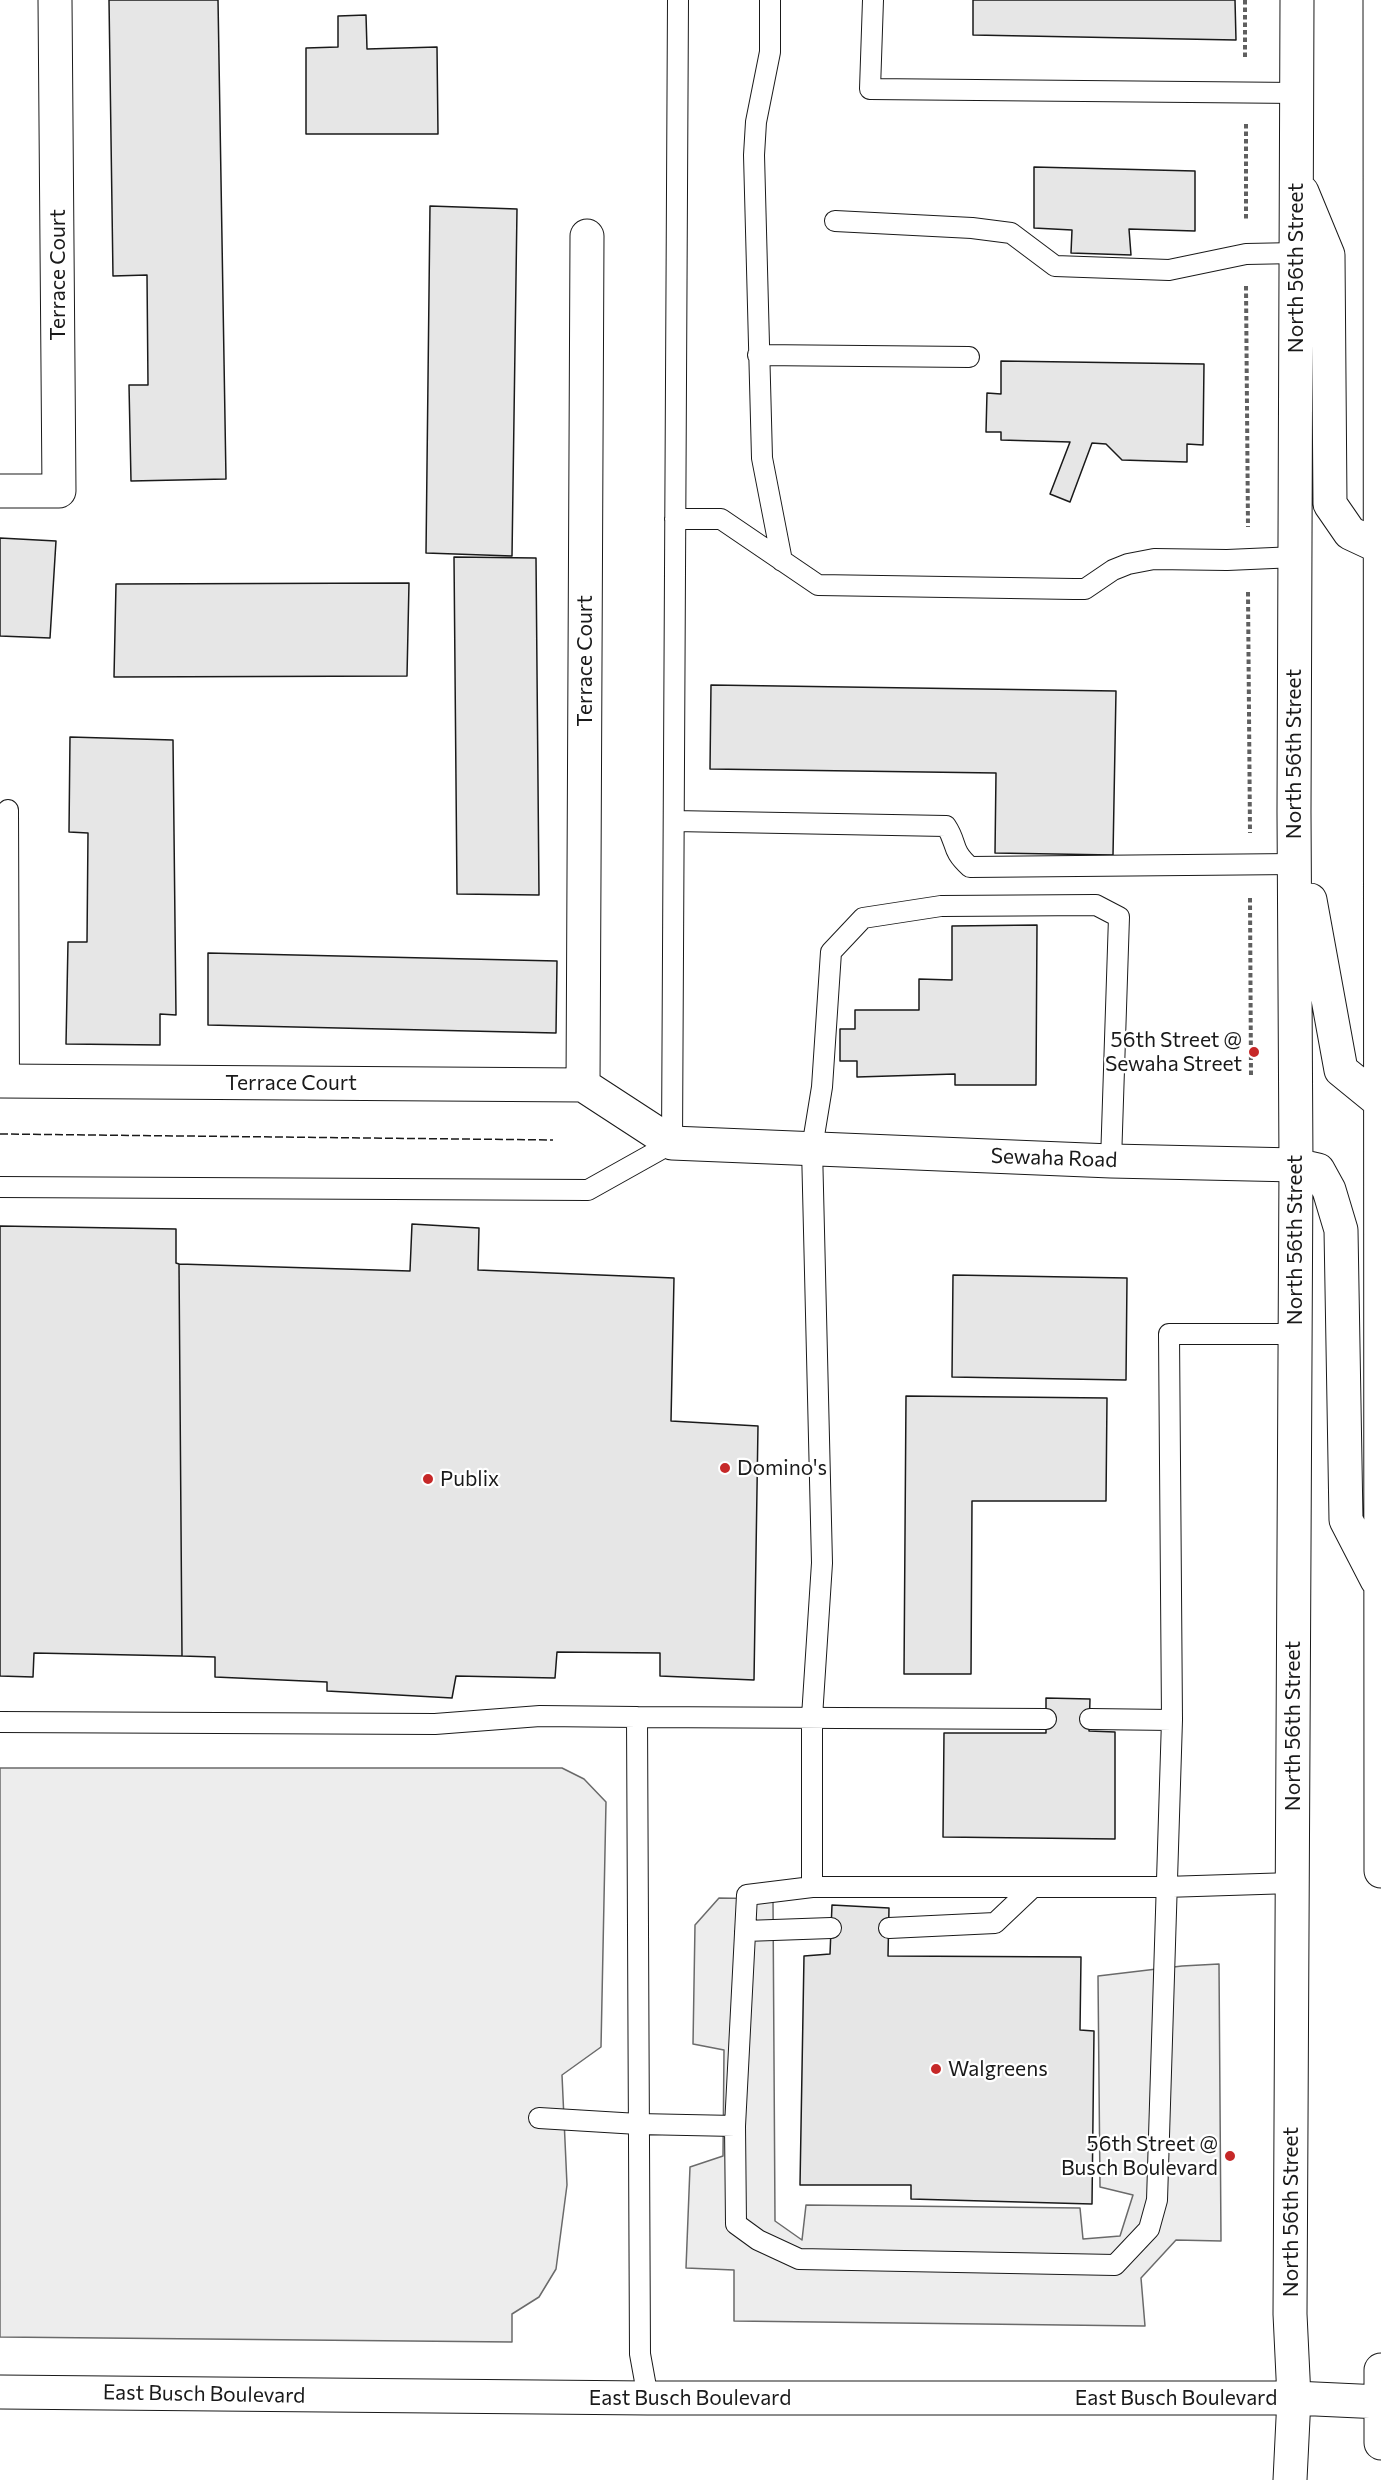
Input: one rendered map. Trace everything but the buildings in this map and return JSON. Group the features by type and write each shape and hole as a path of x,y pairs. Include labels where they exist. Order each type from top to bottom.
{"main road":[{"name":"Terrace Court","path":"0,491 59,491 56,0"},
{"name":"North 56th Street","path":"1290,2480 1294,2398 1290,2314 1296,1165 1294,812 1297,0"},
{"path":"1380,0 1381,1870"},
{"path":"1297,179 1328,255 1330,504 1350,533 1380,547"},
{"name":"Terrace Court","path":"4,1081 583,1085 587,236"},
{"path":"1294,812 1341,1070 1380,1102"},
{"path":"583,1085 672,1143 812,1148"},
{"name":"Sewaha Road","path":"812,1148 1111,1161 1296,1165"},
{"path":"1296,1165 1318,1170 1329,1190 1341,1230 1346,1520 1380,1587"},
{"path":"1381,2370 1381,2443"},
{"name":"East Busch Boulevard","path":"0,2392 648,2398 1294,2398 1381,2402"}],"lane":[{"path":"0,1187 588,1190 672,1143 678,0"},
{"path":"770,0 770,52 756,122 754,155 758,355 762,458 783,561"},
{"path":"873,0 870,89 1297,93"},
{"path":"835,221 972,228 1011,233 1055,266 1168,270 1246,254 1296,253"},
{"path":"758,355 969,357"},
{"path":"675,519 721,519 818,585 1085,589 1107,574 1128,564 1154,558 1227,560 1296,557"},
{"path":"4,1081 8,810"},
{"path":"674,821 946,826 952,834 953,847 959,857 970,867 1294,864"},
{"path":"812,1887 812,1717 822,1563 812,1148 822,1087 831,952 863,918 941,906 1096,905 1119,917 1111,1161"},
{"path":"1292,1883 1165,1887 812,1887 747,1895 735,2126 736,2224 758,2240 799,2259 1114,2265 1149,2229 1157,2200 1165,1887 1172,1720 1168,1334 1295,1334"},
{"path":"0,1722 435,1724 540,1716 1046,1719"},
{"path":"637,1717 640,2354 648,2398"},
{"path":"1090,1719 1172,1720"},
{"path":"889,1928 995,1923 1033,1887"},
{"path":"745,1931 831,1928"},
{"path":"539,2118 638,2124 735,2126"}],"shaded area":[{"path":"0,1768 562,1768 584,1779 606,1802 601,2047 562,2075 567,2185 556,2269 539,2297 512,2314 512,2342 0,2337"},
{"path":"719,1898 773,1899 775,2221 802,2240 806,2205 1080,2208 1083,2239 1120,2236 1133,2195 1100,2187 1098,1976 1219,1964 1221,2241 1176,2240 1141,2278 1145,2326 734,2321 734,2270 686,2268 690,2167 723,2156 724,2050 693,2044 695,1925"}],"fence":[{"path":"0,1134 553,1140"}],"place":[{"name":"56th Street @ Sewaha Street","path":"1254,1052"},
{"name":"Domino's","path":"725,1468"},
{"name":"Publix","path":"428,1479"},
{"name":"Walgreens","path":"936,2069"},
{"name":"56th Street @ Busch Boulevard","path":"1230,2156"}]}
